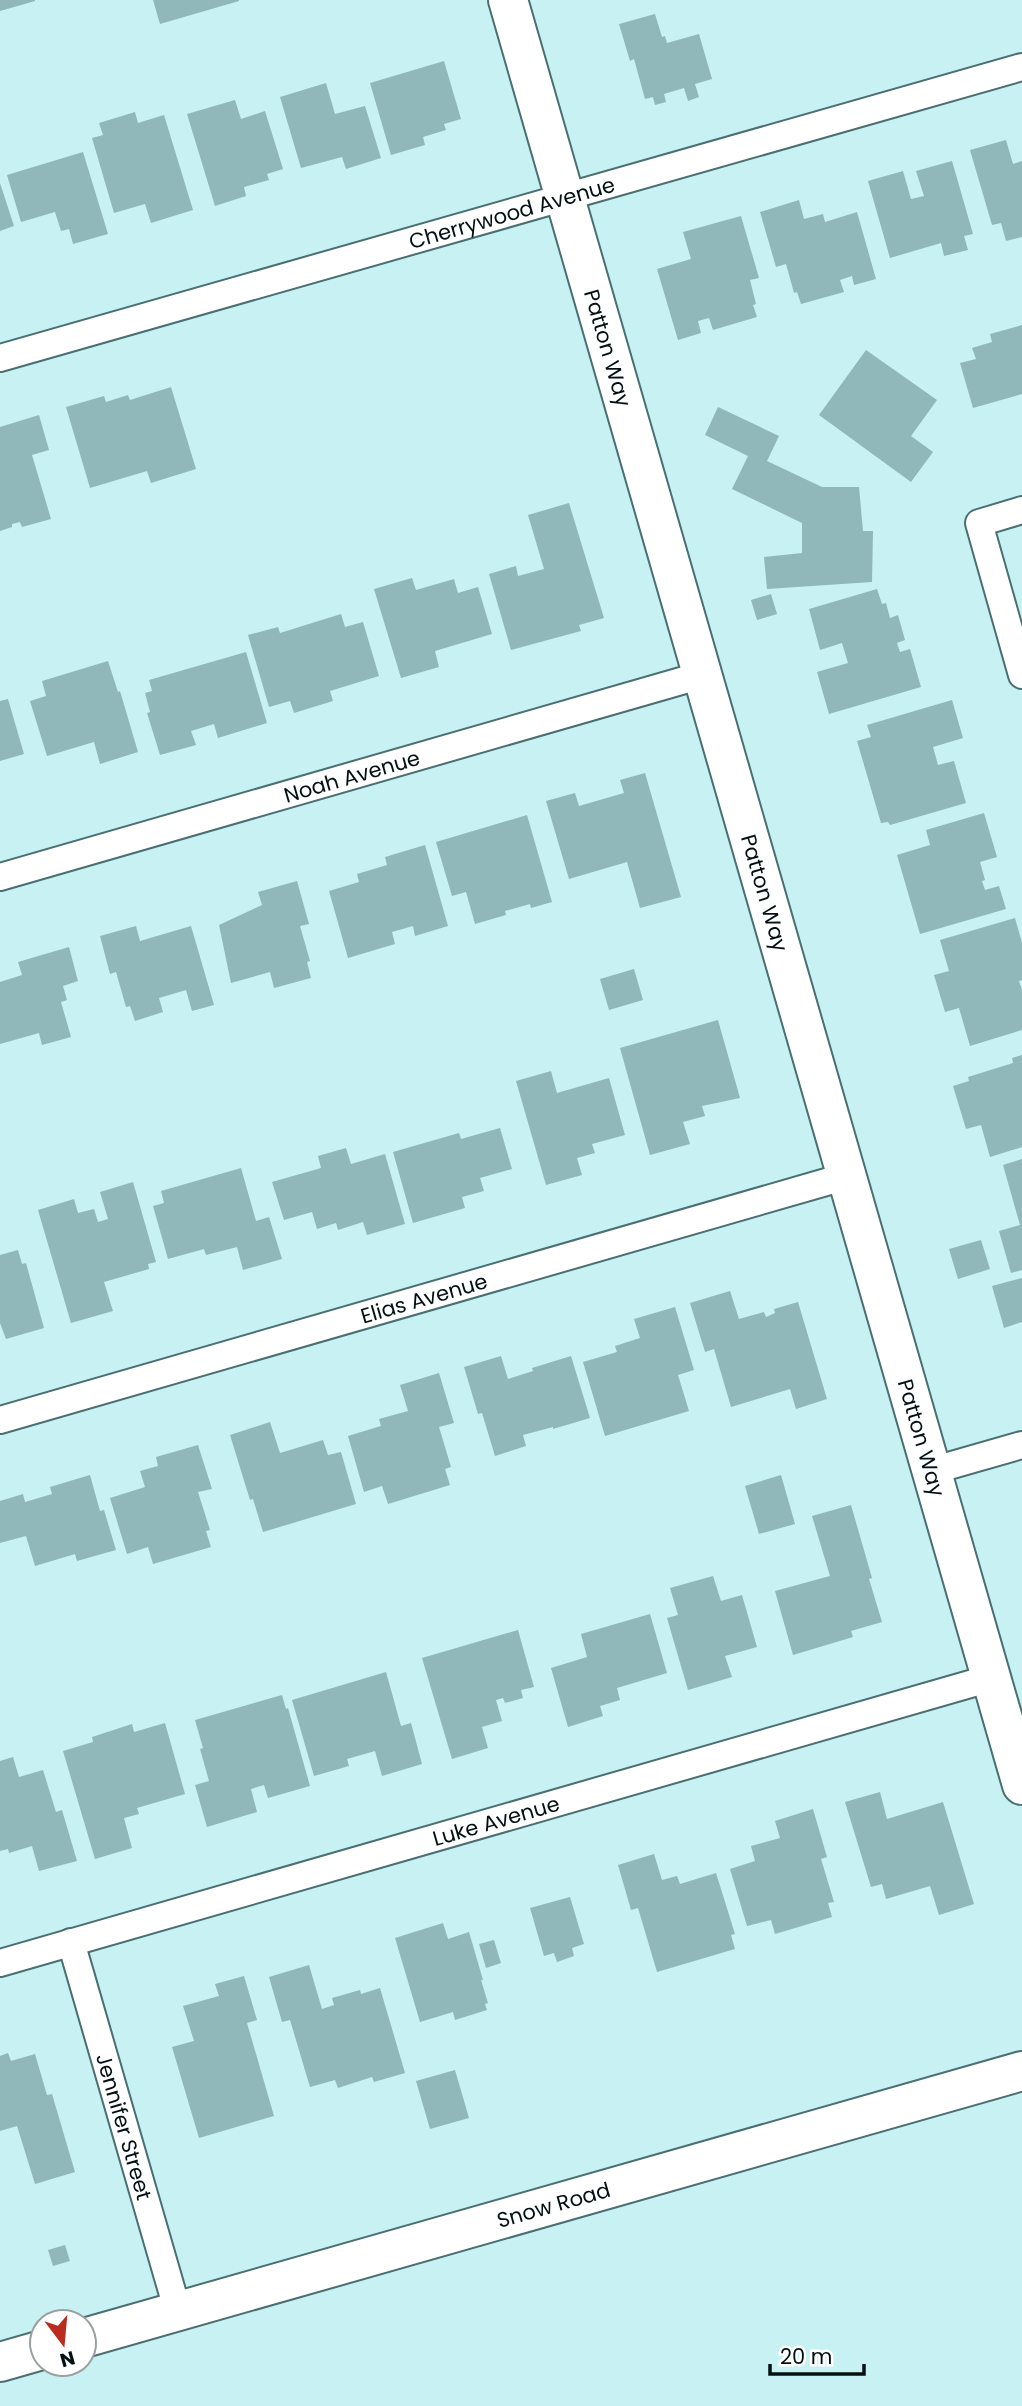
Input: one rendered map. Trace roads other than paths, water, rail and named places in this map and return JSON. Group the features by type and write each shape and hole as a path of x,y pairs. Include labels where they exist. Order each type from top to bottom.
{"street":[{"name":"Patton Way","path":"508,0 1022,1785"},
{"name":"Cherrywood Avenue","path":"0,358 1022,67"},
{"path":"1022,510 979,523 1022,675"},
{"name":"Noah Avenue","path":"0,877 702,675"},
{"name":"Elias Avenue","path":"0,1420 847,1176"},
{"path":"932,1471 1022,1445"},
{"name":"Luke Avenue","path":"0,1963 991,1678"},
{"name":"Jennifer Street","path":"71,1942 178,2312"},
{"name":"Snow Road","path":"98,2334 1022,2071"},
{"path":"0,2362 28,2354"}]}
